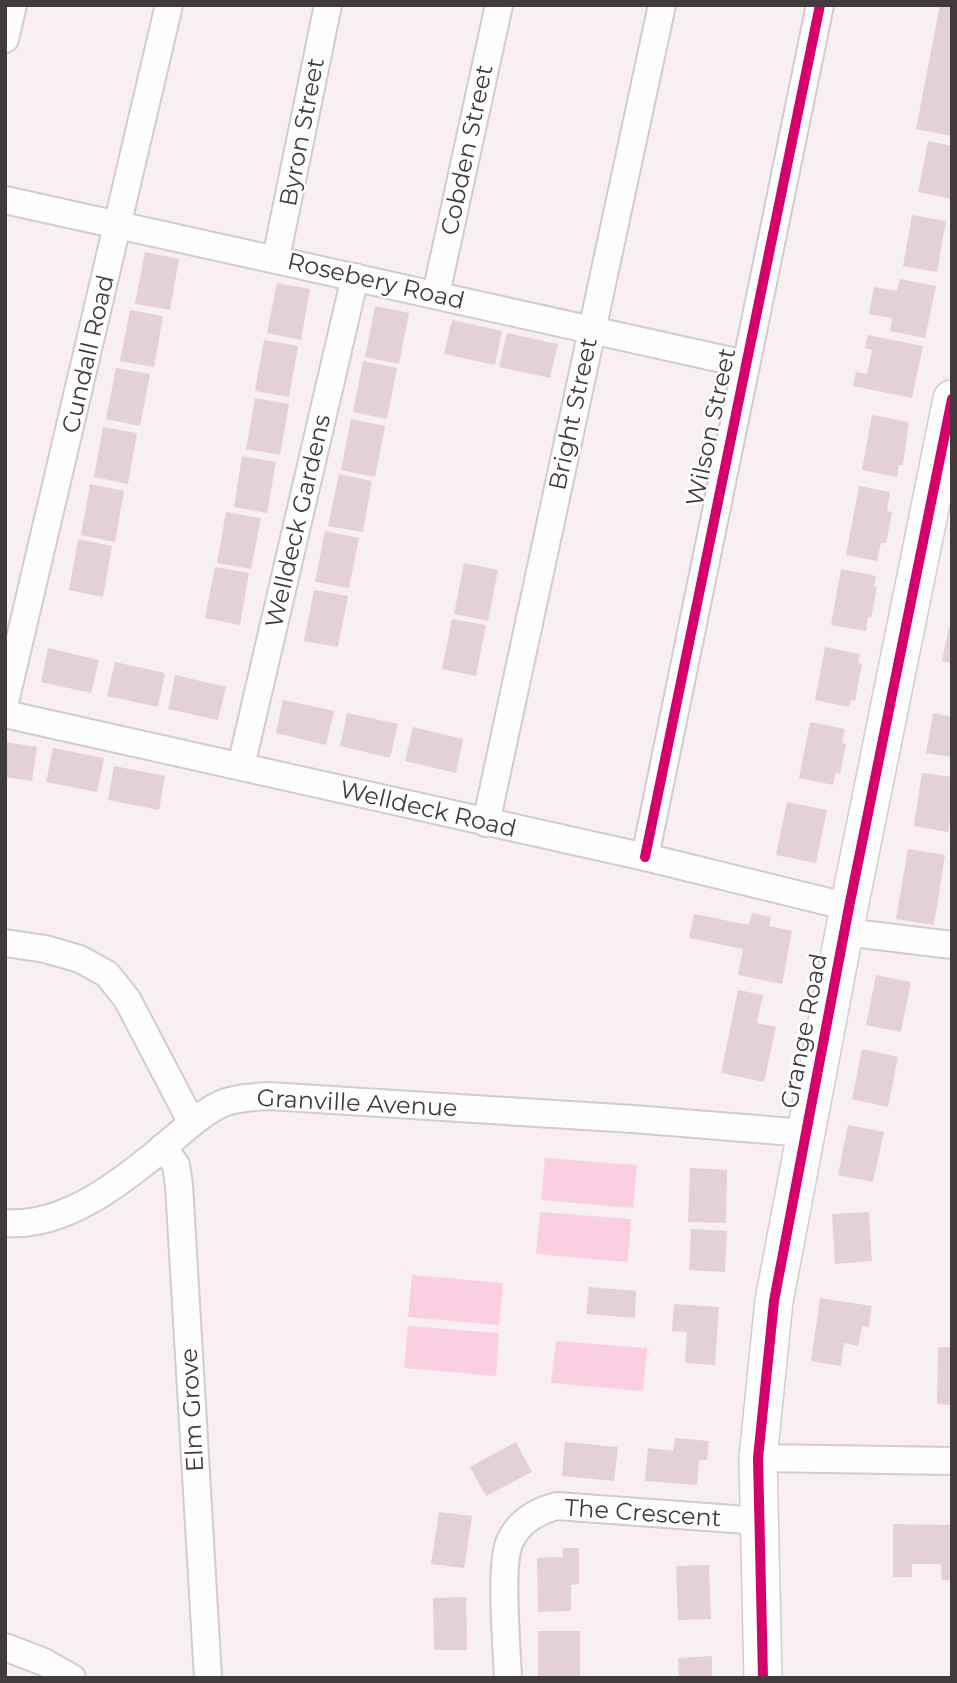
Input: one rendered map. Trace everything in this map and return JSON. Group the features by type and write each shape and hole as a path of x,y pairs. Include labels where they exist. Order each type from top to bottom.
{"street":[{"path":"5,39 13,5"},
{"name":"Cundall Road","path":"5,702 169,5"},
{"name":"Byron Street","path":"276,258 328,5"},
{"name":"Cobden Street","path":"436,294 499,5"},
{"name":"Bright Street","path":"486,823 662,5"},
{"name":"Wilson Street","path":"645,857 820,5"},
{"name":"Rosebery Road","path":"5,200 745,364"},
{"name":"Welldeck Gardens","path":"241,766 355,277"},
{"name":"Grange Road","path":"763,1678 758,1458 774,1301 847,919 943,493 952,399"},
{"name":"Welldeck Road","path":"5,714 645,857 847,919 952,945"},
{"path":"5,943 45,949 80,960 107,974 127,999 192,1123"},
{"name":"Granville Avenue","path":"5,1223 22,1224 53,1219 113,1187 192,1123 222,1104 247,1097 268,1096 633,1119 806,1133"},
{"name":"Elm Grove","path":"163,1147 176,1165 179,1185 208,1678"},
{"path":"758,1458 952,1461"},
{"name":"The Crescent","path":"508,1678 505,1560 509,1541 520,1525 535,1514 557,1506 760,1521"},
{"path":"5,1647 44,1662 72,1678"}],"shaded area":[{"path":"545,1158 637,1165 633,1208 541,1200"},
{"path":"540,1212 631,1219 628,1262 536,1254"},
{"path":"412,1275 503,1283 499,1325 408,1317"},
{"path":"408,1326 499,1333 496,1376 404,1368"},
{"path":"556,1341 647,1348 643,1391 551,1383"}],"building":[{"path":"940,5 952,5 952,136 916,129"},
{"path":"928,141 952,146 952,199 918,192"},
{"path":"912,215 946,221 937,272 903,266"},
{"path":"145,252 179,259 170,310 135,304"},
{"path":"900,279 936,286 925,338 890,331 892,318 869,314 874,287 897,291"},
{"path":"277,283 310,289 301,340 267,333"},
{"path":"375,306 409,313 399,364 365,357"},
{"path":"130,310 163,316 154,367 120,361"},
{"path":"452,320 502,331 495,365 444,354"},
{"path":"507,333 558,344 550,378 499,367"},
{"path":"868,335 923,346 912,398 853,386 856,372 867,374 872,350 865,348"},
{"path":"264,340 298,346 289,397 255,391"},
{"path":"363,361 397,368 387,419 353,412"},
{"path":"116,368 150,374 140,426 106,419"},
{"path":"255,398 289,404 280,455 246,449"},
{"path":"872,415 909,422 903,465 899,465 897,477 862,470"},
{"path":"351,419 385,426 375,477 341,470"},
{"path":"103,427 137,433 128,484 94,477"},
{"path":"242,456 276,462 267,513 234,507"},
{"path":"339,474 372,481 363,532 328,526"},
{"path":"90,484 124,491 115,542 81,535"},
{"path":"859,486 890,492 887,511 892,512 886,543 881,543 877,561 846,555"},
{"path":"226,512 261,518 251,569 217,563"},
{"path":"325,531 359,538 349,588 315,582"},
{"path":"78,539 112,546 103,597 69,590"},
{"path":"464,563 498,570 488,621 454,614"},
{"path":"215,567 249,573 240,625 205,618"},
{"path":"841,569 876,576 874,586 877,587 866,631 831,625"},
{"path":"314,590 348,596 338,647 304,641"},
{"path":"452,619 486,625 476,676 442,669"},
{"path":"949,627 952,628 952,663 942,661"},
{"path":"825,647 860,654 858,663 862,664 855,701 851,700 849,707 815,700"},
{"path":"48,648 99,660 91,693 41,682"},
{"path":"115,662 165,673 158,707 107,696"},
{"path":"175,675 226,687 218,720 168,709"},
{"path":"283,700 334,711 326,745 276,733"},
{"path":"347,713 398,724 390,758 340,746"},
{"path":"933,713 952,717 952,757 926,753"},
{"path":"810,722 845,729 842,743 846,744 840,774 836,773 833,785 799,778"},
{"path":"413,727 463,739 456,773 405,761"},
{"path":"5,742 37,747 32,781 5,777"},
{"path":"53,748 104,758 97,792 46,782"},
{"path":"114,766 165,776 159,810 108,800"},
{"path":"922,773 952,777 952,807 948,832 914,826"},
{"path":"787,802 827,810 816,863 776,855"},
{"path":"908,849 945,855 934,925 896,919"},
{"path":"752,913 771,917 769,926 792,931 782,984 738,975 743,949 689,938 694,914 749,925"},
{"path":"876,975 911,982 901,1032 866,1025"},
{"path":"738,990 763,995 757,1023 776,1027 764,1082 721,1073"},
{"path":"862,1049 898,1057 888,1107 852,1099"},
{"path":"848,1125 884,1132 873,1182 838,1175"},
{"path":"690,1168 727,1170 726,1223 688,1222"},
{"path":"869,1212 872,1261 835,1264 832,1214"},
{"path":"691,1229 727,1231 725,1272 689,1270"},
{"path":"589,1287 636,1291 635,1318 586,1314"},
{"path":"820,1298 872,1306 869,1327 862,1326 858,1346 844,1343 841,1366 811,1361"},
{"path":"674,1304 719,1307 715,1365 685,1363 687,1332 672,1331"},
{"path":"938,1347 952,1347 952,1405 937,1404"},
{"path":"675,1438 709,1441 707,1460 699,1460 697,1485 645,1481 648,1448 673,1451"},
{"path":"516,1442 532,1472 486,1496 470,1467"},
{"path":"565,1442 618,1447 614,1481 562,1476"},
{"path":"439,1512 472,1516 464,1568 431,1564"},
{"path":"893,1524 952,1525 952,1580 942,1580 941,1564 912,1564 912,1577 893,1577"},
{"path":"563,1548 579,1548 579,1584 571,1585 571,1611 538,1612 537,1558 563,1557"},
{"path":"709,1565 711,1619 678,1620 676,1566"},
{"path":"466,1597 467,1650 434,1650 433,1598"},
{"path":"538,1631 580,1631 580,1678 538,1678"},
{"path":"712,1656 712,1678 679,1678 678,1658"}],"cycle path":[{"path":"645,857 820,5"},
{"path":"763,1678 758,1458 774,1301 849,907 952,399"}]}
